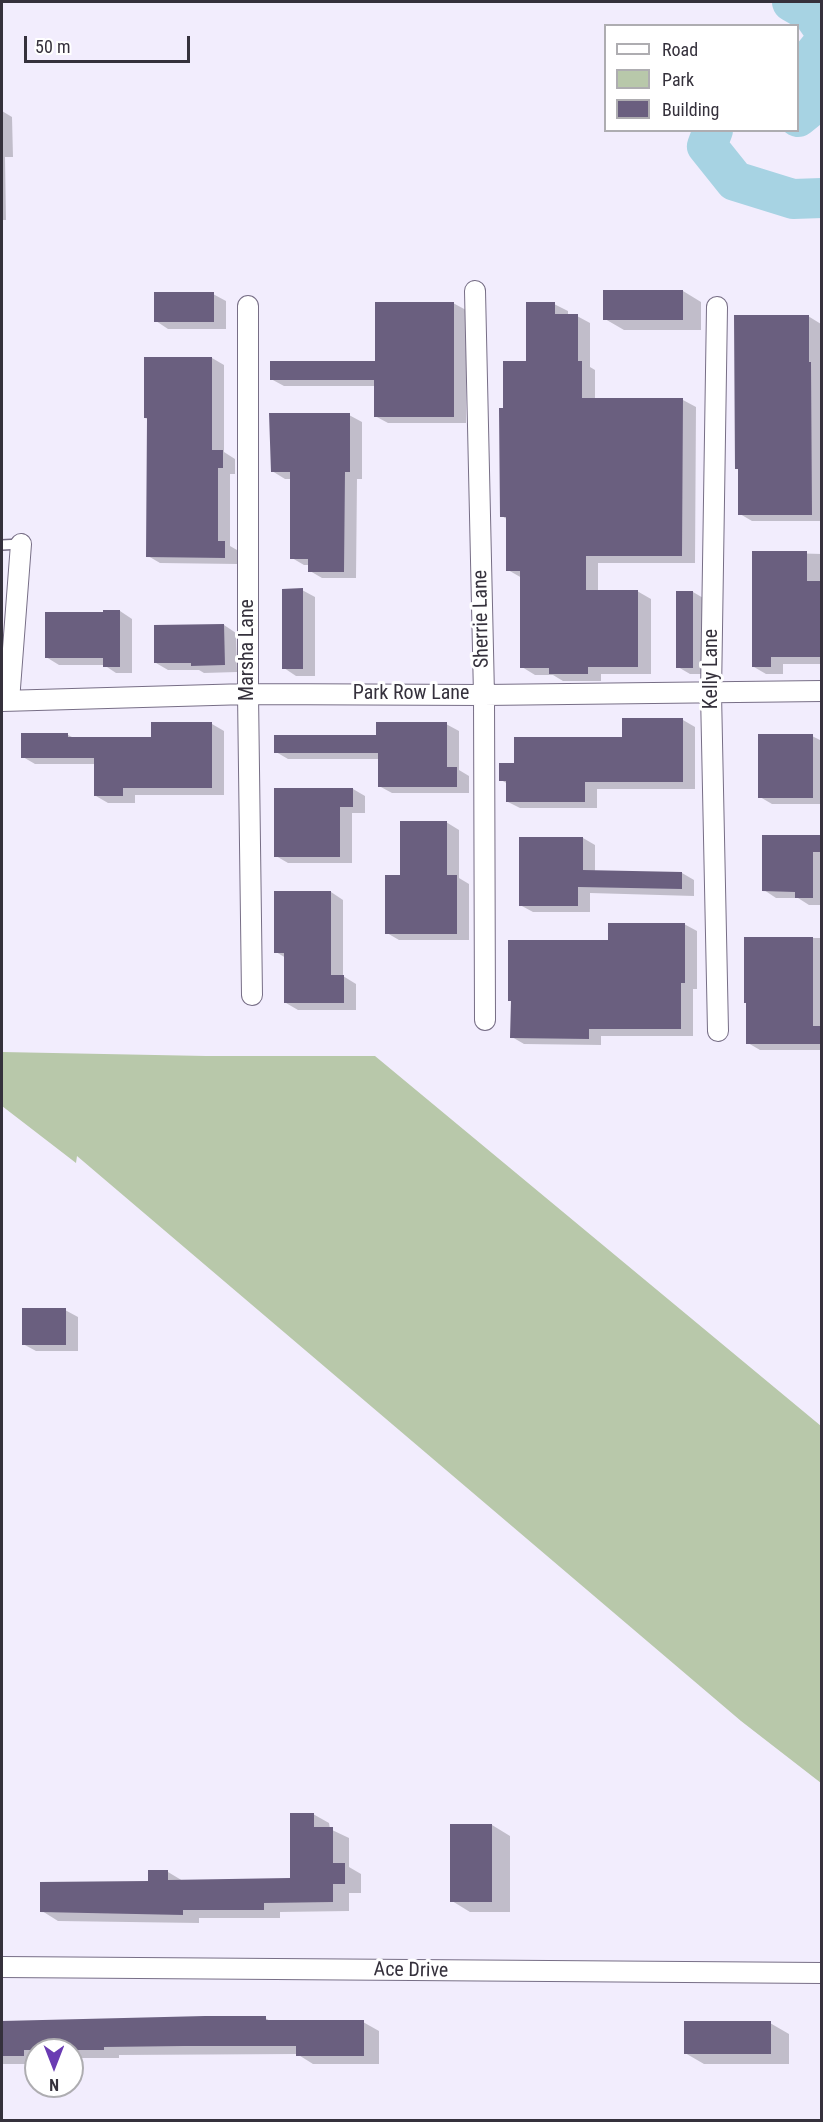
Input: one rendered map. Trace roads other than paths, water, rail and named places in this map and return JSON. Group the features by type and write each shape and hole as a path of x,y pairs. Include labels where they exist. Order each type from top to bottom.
{"street":[{"name":"Sherrie Lane","path":"475,291 483,695 485,1020"},
{"name":"Marsha Lane","path":"248,306 248,694 252,995"},
{"name":"Kelly Lane","path":"717,308 711,693 718,1031"},
{"path":"5,701 11,545"},
{"name":"Park Row Lane","path":"5,701 248,694 483,695 822,691"},
{"name":"Ace Drive","path":"2,1967 822,1973"}],"waterway":[{"path":"792,2 813,14 822,27"},
{"path":"799,116 819,100 813,56 822,45"},
{"path":"712,132 707,146 735,181 793,199 822,198"}]}
